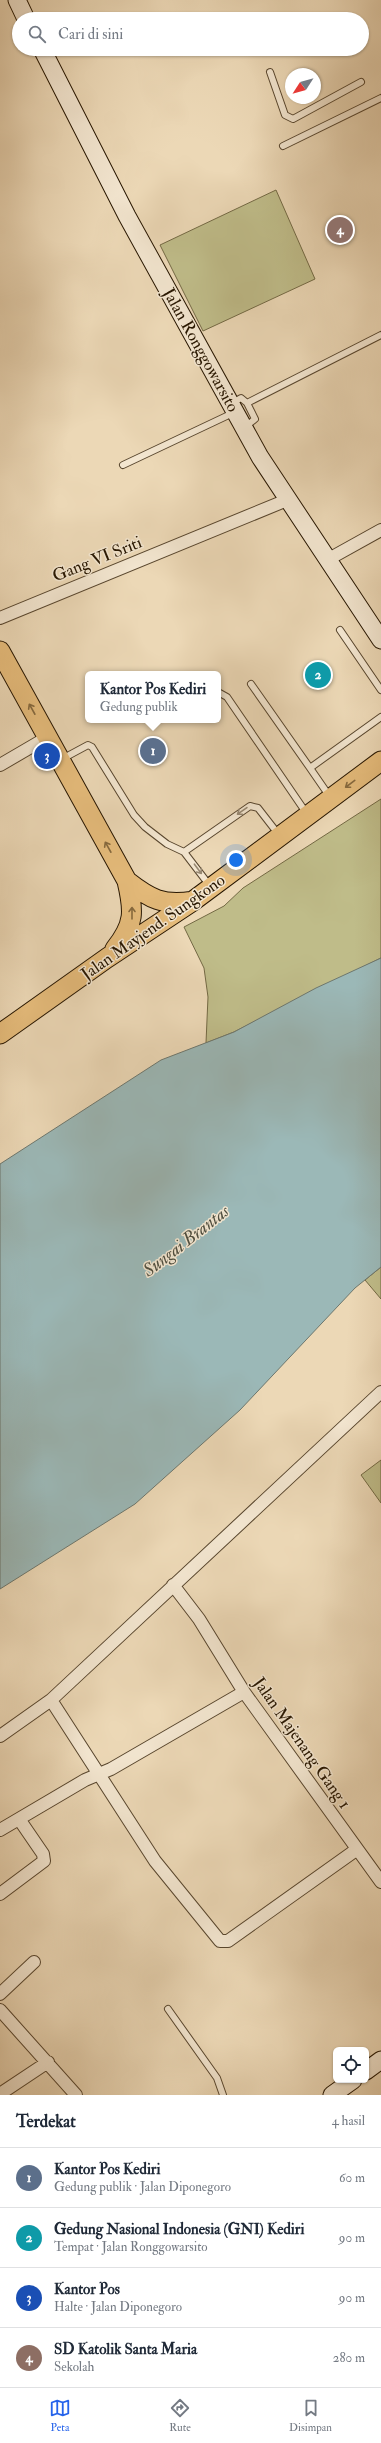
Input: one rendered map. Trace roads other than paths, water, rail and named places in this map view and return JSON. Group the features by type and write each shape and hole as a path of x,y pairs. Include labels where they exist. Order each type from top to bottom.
{"main road":[{"path":"0,650 127,881 132,902 132,920 125,936 107,958"},
{"name":"Jalan Mayjend. Sungkono","path":"0,1034 107,958 193,902 381,761"},
{"path":"127,881 159,901 175,904 193,902"}],"street":[{"path":"16,0 22,12"},
{"name":"Jalan Ronggowarsito","path":"46,56 127,216 237,406 243,427 287,500 381,640"},
{"name":"Gang VI Sriti","path":"0,618 287,500"},
{"path":"327,560 381,530"},
{"path":"0,765 48,737"},
{"path":"0,1736 51,1700 381,1392"},
{"name":"Jalan Majenang Gang 1","path":"173,1585 199,1619 244,1692 356,1850 381,1882"},
{"path":"0,1830 85,1780 111,1769 244,1692"},
{"path":"51,1700 155,1861 220,1941 228,1940 356,1850"},
{"path":"0,1894 44,1861 43,1854 19,1819"},
{"path":"0,1994 34,1962"},
{"path":"0,2010 76,2095"},
{"path":"369,2069 381,2060"},
{"path":"0,2094 48,2062"},
{"path":"332,2095 349,2083"}],"lane":[{"path":"270,72 285,115 293,119 361,82"},
{"path":"283,146 381,98"},
{"path":"123,465 237,406 381,335"},
{"path":"340,630 381,690"},
{"path":"251,684 330,798"},
{"path":"221,694 227,697 308,815"},
{"path":"310,768 381,717"},
{"path":"60,760 90,745 134,815 145,827 167,844 184,852 211,888"},
{"path":"184,852 250,806 258,808 280,836"},
{"path":"168,2009 217,2078 223,2095"}],"water":[{"name":"Sungai Brantas","path":"381,958 381,1267 355,1288 240,1410 135,1504 0,1589 0,1164 161,1060 234,1032 316,988"}],"place":[{"name":"SD Katolik Santa Maria","path":"340,230"},
{"name":"Gedung Nasional Indonesia (GNI) Kediri","path":"318,675"},
{"name":"Kantor Pos Kediri","path":"153,751"},
{"name":"Kantor Pos","path":"47,756"}]}
